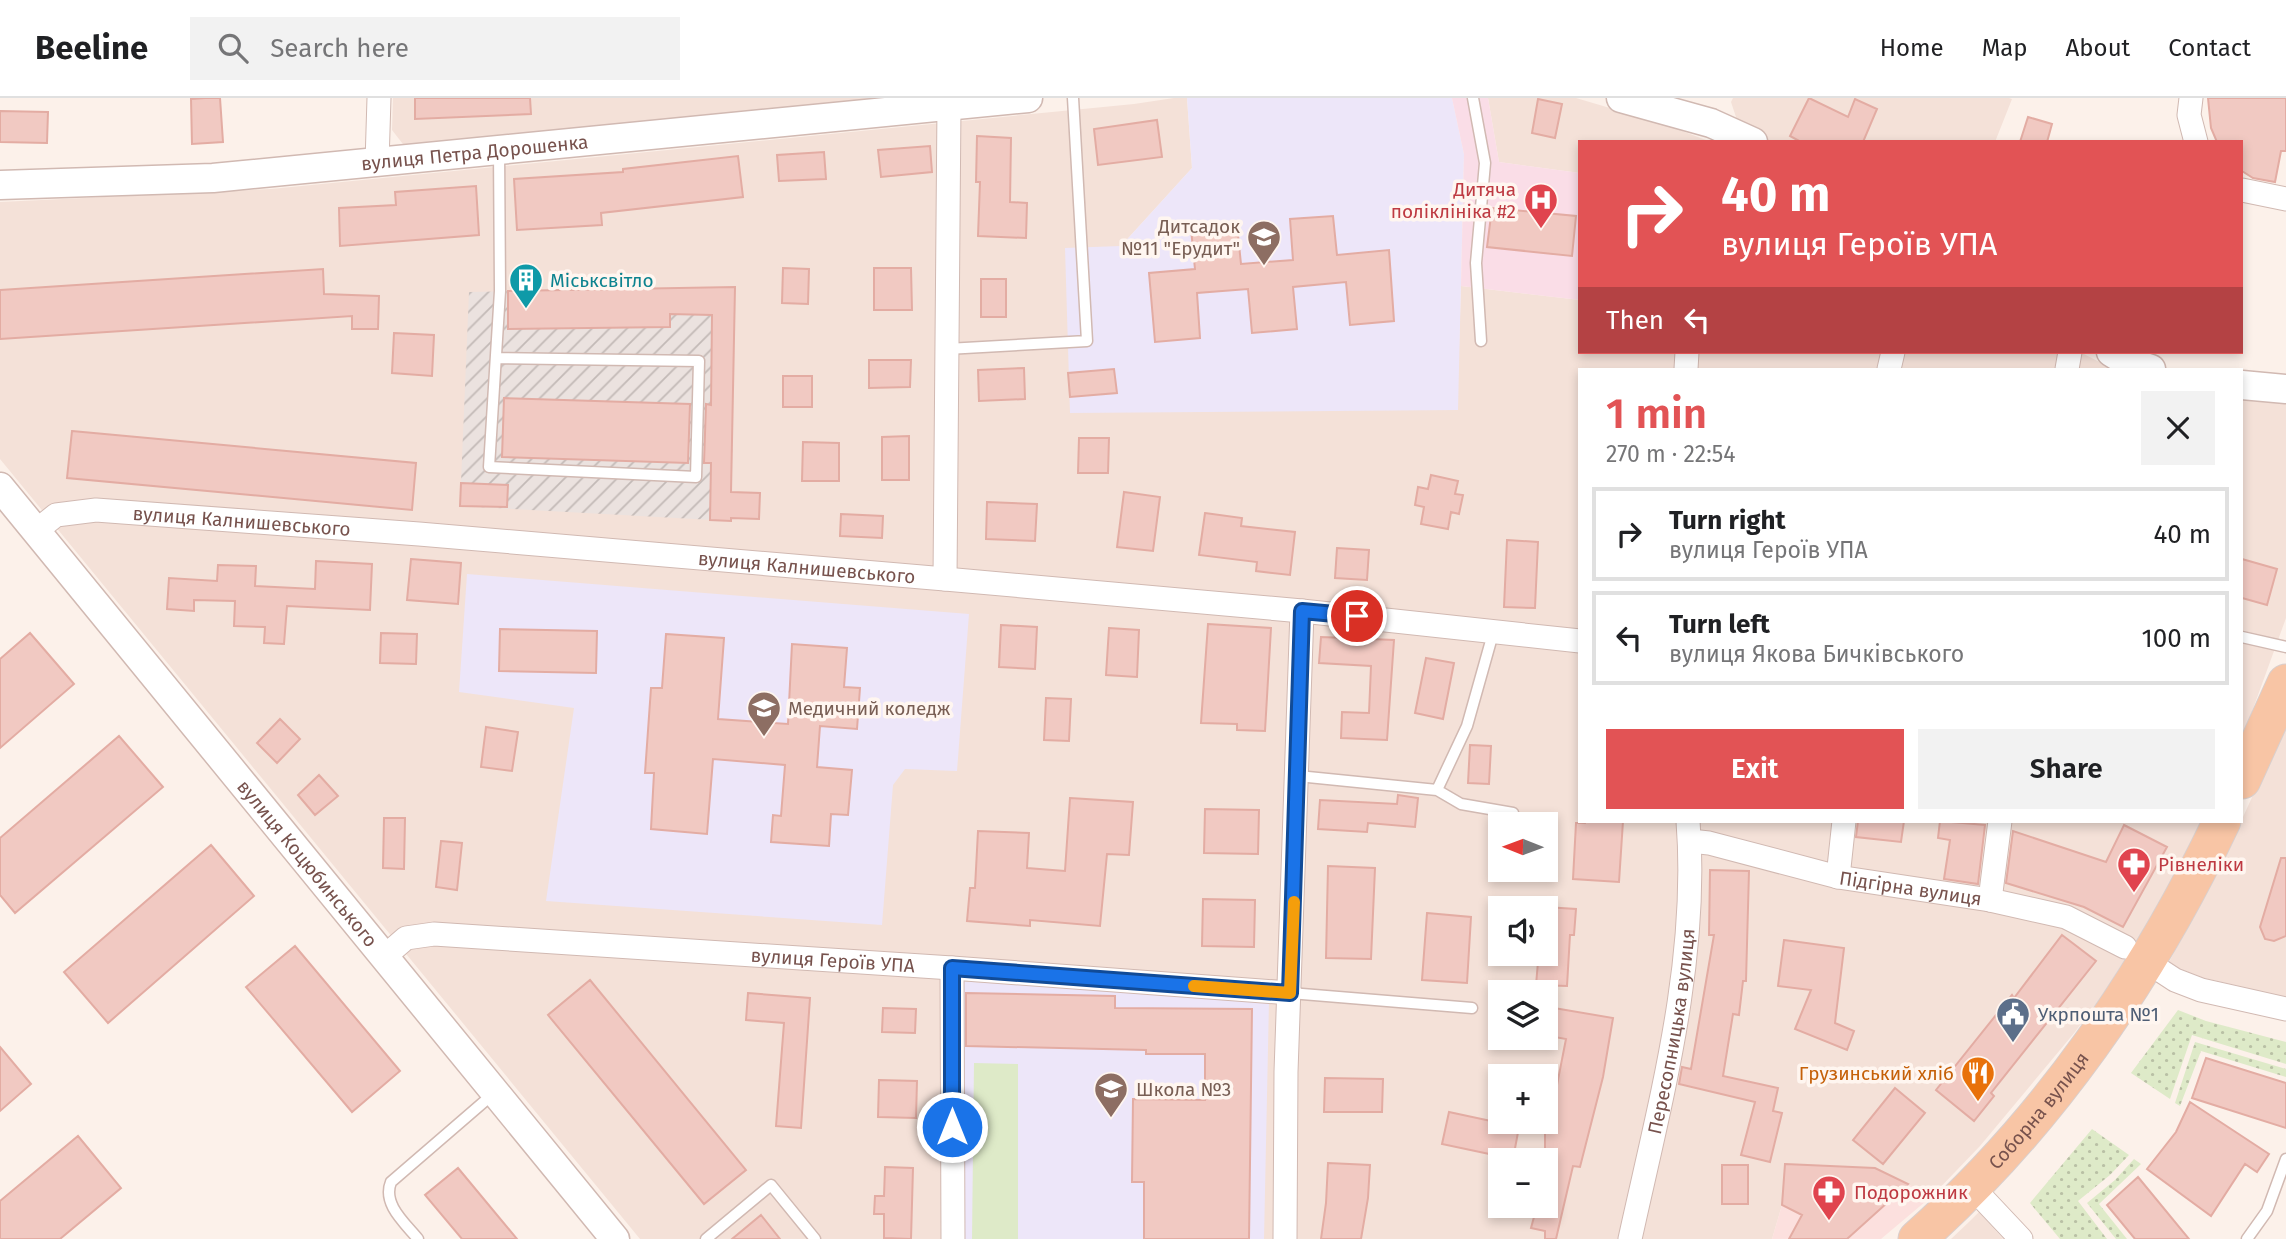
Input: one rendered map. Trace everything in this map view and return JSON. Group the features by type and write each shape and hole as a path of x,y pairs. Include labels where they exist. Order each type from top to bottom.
{"main road":[{"path":"2243,778 2286,683"},
{"name":"Соборна вулиця","path":"1917,1239 1973,1188 2057,1090 2098,1035 2136,954 2201,865 2221,823"}],"street":[{"path":"377,163 379,98"},
{"name":"вулиця Петра Дорошенка","path":"0,185 213,178 1028,98"},
{"path":"1621,98 1714,121 1749,140"},
{"path":"2191,98 2189,115 2195,140"},
{"path":"945,579 949,105"},
{"path":"2243,190 2286,200"},
{"path":"2114,354 2148,368"},
{"path":"2243,385 2284,387"},
{"name":"вулиця Коцюбинського","path":"0,487 615,1239"},
{"name":"вулиця Калнишевського","path":"36,531 56,515 96,510 419,534 945,579 1302,611 1578,641"},
{"path":"1286,1239 1286,1072 1302,611"},
{"path":"1838,877 1844,823"},
{"path":"1990,900 2000,823"},
{"name":"Підгірна вулиця","path":"1689,831 1709,843 1838,877 1990,900 2066,917 2136,954 2175,980 2201,990 2286,1009"},
{"name":"Пересопницька вулиця","path":"1630,1239 1668,1064 1687,947 1689,831"},
{"name":"вулиця Героїв УПА","path":"384,957 406,938 434,934 1290,993"},
{"path":"952,968 953,1239"},
{"path":"1973,1188 2021,1239"}],"lane":[{"path":"947,348 1087,341 1073,98"},
{"path":"1473,98 1485,163 1476,263 1481,341"},
{"path":"496,358 699,361 695,477 489,467 500,291 499,150"},
{"path":"1437,790 1467,726 1494,630"},
{"path":"2243,637 2286,647"},
{"path":"1298,776 1437,790 1461,804 1507,812"},
{"path":"1290,993 1472,1008"},
{"path":"418,1239 389,1201 388,1189 391,1182 495,1092"},
{"path":"2248,1239 2267,1211 2286,1159"},
{"path":"706,1239 771,1185 815,1239"}],"shaded area":[{"path":"393,98 907,98 406,148 392,130"},
{"path":"1187,98 1192,168 1121,246 1457,410 1461,286 1578,300 1578,354 2084,354 2111,368 1578,368 1578,823 2203,823 2154,913 2103,994 2075,1032 1980,1146 1932,1196 1875,1168 1785,1164 1782,1205 1772,1239 640,1239 0,459 0,202 271,189"},
{"name":"Дитсадок №11 \"Ерудит\"","path":"1187,98 1452,98 1464,154 1458,410 1070,413 1065,248 1121,246 1192,168"},
{"path":"1452,98 1488,98 1499,162 1578,173 1578,300 1461,286 1464,154"},
{"path":"1488,98 1576,98 1664,124 1706,140 1578,140 1578,173 1499,162"},
{"path":"1733,98 2012,99 1996,140 1768,140 1738,123 1731,102"},
{"path":"735,287 731,521 460,506 469,292"},
{"path":"2243,398 2286,401 2286,618 2243,736"},
{"name":"Медичний коледж","path":"467,574 969,614 957,771 905,769 893,785 882,925 546,901 574,708 459,692"},
{"path":"2286,723 2286,997 2204,978 2169,962 2216,876 2240,823 2243,823 2243,817"},
{"name":"Школа №3","path":"955,981 1269,1000 1264,1239 955,1239"},
{"path":"1785,1164 1875,1168 1932,1196 1881,1239 1772,1239 1782,1205"},
{"path":"1979,1212 2003,1239 1951,1239 1970,1221"}],"green space":[{"path":"2178,1010 2206,1021 2286,1042 2286,1064 2192,1035 2170,1099 2131,1073"},
{"path":"2195,1042 2286,1069 2286,1077 2201,1051 2180,1106 2175,1103"},
{"path":"974,1063 1018,1064 1018,1239 972,1239"},
{"path":"2092,1129 2129,1155 2110,1175 2078,1201 2107,1239 2060,1239 2030,1203"},
{"path":"2134,1159 2141,1164 2099,1204 2127,1239 2116,1239 2087,1203 2115,1180"}],"building":[{"path":"220,98 223,142 192,144 191,99"},
{"path":"415,98 530,98 531,114 415,119"},
{"path":"1809,98 1848,117 1855,99 1877,109 1864,140 1797,140 1790,136"},
{"path":"2208,98 2286,98 2286,151 2281,151 2275,182 2253,178 2243,172 2243,140 2216,140 2211,128"},
{"path":"1538,99 1562,104 1555,138 1532,133"},
{"path":"0,111 48,112 47,143 0,142"},
{"path":"2028,117 2052,124 2048,140 2021,140"},
{"path":"1157,120 1162,157 1098,165 1094,129"},
{"path":"977,136 1011,138 1010,202 1027,203 1026,238 978,236 980,182 976,182"},
{"path":"930,146 932,172 881,177 878,150"},
{"path":"824,152 826,179 779,181 777,155"},
{"path":"738,156 743,197 601,213 602,225 517,230 514,179 623,172 623,169"},
{"path":"476,186 479,235 340,246 339,208 396,205 395,192"},
{"path":"1492,208 1576,216 1572,256 1487,247"},
{"path":"1333,216 1337,255 1389,250 1394,321 1350,325 1346,282 1293,287 1297,329 1252,333 1248,289 1197,293 1200,338 1155,342 1149,273 1195,269 1191,229 1237,225 1241,264 1293,260 1290,219"},
{"path":"783,268 809,269 808,304 782,303"},
{"path":"874,268 911,268 912,310 874,310"},
{"path":"323,269 324,294 379,296 378,329 352,329 352,316 0,339 0,290"},
{"path":"981,279 1006,279 1006,317 981,317"},
{"path":"735,287 731,492 760,493 759,519 710,520 711,463 704,463 706,404 711,405 712,315 670,314 670,327 508,329 508,291"},
{"path":"394,333 434,335 432,376 392,373"},
{"path":"869,360 911,360 910,387 869,388"},
{"path":"1024,368 1025,399 979,401 978,370"},
{"path":"1114,369 1117,393 1070,397 1068,373"},
{"path":"783,376 812,376 812,407 783,407"},
{"path":"504,398 690,404 688,463 502,457"},
{"path":"72,431 416,463 412,510 67,478"},
{"path":"909,436 909,480 882,480 882,437"},
{"path":"1079,438 1109,438 1108,473 1078,473"},
{"path":"803,442 839,443 839,481 802,481"},
{"path":"1431,475 1458,481 1455,494 1463,495 1459,514 1451,512 1448,529 1421,524 1424,507 1415,505 1418,487 1428,489"},
{"path":"461,483 508,485 507,507 460,506"},
{"path":"1124,492 1160,497 1153,551 1117,547"},
{"path":"987,502 1037,504 1035,541 986,539"},
{"path":"1205,513 1242,518 1241,526 1295,532 1290,575 1256,571 1257,562 1199,555"},
{"path":"841,514 883,516 882,538 840,536"},
{"path":"1507,540 1538,542 1535,608 1504,607"},
{"path":"1337,548 1369,550 1367,580 1335,578"},
{"path":"411,559 461,563 458,604 407,600"},
{"path":"2243,559 2277,569 2267,605 2243,598"},
{"path":"316,561 372,564 370,610 287,606 284,644 264,643 265,627 234,626 235,601 194,600 194,611 167,609 169,578 217,581 218,565 256,566 255,586 315,589"},
{"path":"1208,624 1271,628 1265,731 1237,730 1237,724 1201,723"},
{"path":"1001,625 1037,627 1035,669 999,667"},
{"path":"1109,628 1139,630 1137,677 1106,675"},
{"path":"500,629 597,631 596,673 499,671"},
{"path":"30,633 74,684 0,748 0,659"},
{"path":"381,633 417,634 416,664 380,663"},
{"path":"666,634 724,638 718,719 788,724 792,644 847,648 844,687 860,688 857,729 820,726 817,767 852,770 848,815 831,814 829,846 771,842 773,815 781,816 785,765 713,759 707,834 651,829 654,773 645,773 651,688 662,688"},
{"path":"1321,637 1394,640 1387,740 1341,738 1342,712 1369,713 1371,666 1319,663"},
{"path":"1426,658 1454,663 1443,719 1415,713"},
{"path":"1046,698 1071,699 1069,741 1044,740"},
{"path":"280,719 300,739 277,763 257,743"},
{"path":"486,727 518,732 512,771 481,767"},
{"path":"119,736 163,787 15,913 0,895 0,838"},
{"path":"1470,745 1491,746 1489,784 1468,783"},
{"path":"319,775 338,796 315,815 298,795"},
{"path":"1398,795 1418,798 1415,827 1368,823 1367,832 1318,829 1320,800 1397,804"},
{"path":"1070,798 1133,802 1129,855 1107,854 1100,926 1030,920 1030,926 967,921 970,888 975,888 978,831 1029,833 1027,868 1065,871"},
{"path":"1205,809 1259,810 1258,854 1204,853"},
{"path":"384,818 405,818 404,869 383,868"},
{"path":"1578,823 1623,823 1619,882 1573,879"},
{"path":"1858,823 1904,823 1901,842 1856,837"},
{"path":"1940,823 1985,825 1978,884 1944,879 1950,840 1938,838"},
{"path":"2124,825 2167,847 2123,927 2084,907 2006,883 2013,831 2106,862"},
{"path":"441,841 462,843 457,890 436,887"},
{"path":"211,845 254,896 108,1023 64,972"},
{"path":"2281,858 2286,858 2286,936 2274,941 2265,939 2260,927"},
{"path":"1328,866 1375,868 1371,959 1326,958"},
{"path":"1710,870 1749,871 1746,981 1743,981 1739,1015 1733,1014 1723,1076 1778,1088 1773,1111 1782,1113 1770,1162 1741,1155 1755,1102 1679,1084 1682,1067 1691,1069 1714,935 1709,935"},
{"path":"1203,899 1255,900 1254,947 1202,946"},
{"path":"1558,908 1576,909 1574,935 1570,935 1567,986 1558,986 1558,980 1536,980 1538,966 1558,966"},
{"path":"1427,913 1471,917 1467,983 1422,980"},
{"path":"2062,935 2096,961 1991,1093 1994,1096 1974,1121 1936,1090 2012,995 2014,998"},
{"path":"1784,940 1844,948 1835,1023 1854,1031 1847,1050 1795,1029 1811,990 1778,986"},
{"path":"295,946 400,1071 352,1112 246,987"},
{"path":"590,980 746,1170 704,1204 548,1015"},
{"path":"748,993 810,998 801,1128 776,1126 784,1023 746,1020"},
{"path":"966,993 1115,996 1115,1008 1252,1009 1249,1239 1144,1239 1144,1182 1132,1182 1133,1099 1205,1100 1205,1054 966,1046"},
{"path":"883,1008 916,1009 915,1033 882,1032"},
{"path":"1558,1009 1613,1018 1603,1077 1580,1167 1573,1166 1556,1239 1545,1239 1545,1231 1531,1228 1534,1218 1558,1218 1558,1148 1545,1148 1545,1134 1558,1134 1558,1080 1566,1039 1558,1038"},
{"path":"0,1047 31,1084 0,1111"},
{"path":"2206,1058 2286,1083 2286,1128 2192,1098"},
{"path":"1325,1078 1383,1079 1382,1112 1324,1112"},
{"path":"879,1080 917,1081 916,1118 878,1117"},
{"path":"1895,1088 1925,1113 1883,1164 1853,1140"},
{"path":"2190,1102 2269,1154 2257,1172 2245,1164 2211,1216 2147,1169 2176,1132"},
{"path":"1449,1112 1488,1120 1488,1134 1518,1134 1515,1148 1488,1148 1488,1154 1442,1144"},
{"path":"78,1136 121,1188 60,1239 0,1239 0,1201"},
{"path":"1328,1163 1370,1165 1361,1239 1321,1239"},
{"path":"1785,1164 1875,1168 1908,1184 1847,1239 1789,1239 1802,1215 1782,1205"},
{"path":"1722,1165 1748,1165 1748,1204 1722,1204"},
{"path":"885,1167 913,1168 911,1239 884,1238 884,1214 874,1214 875,1196 884,1196"},
{"path":"458,1168 517,1239 462,1239 425,1195"},
{"path":"2138,1177 2189,1239 2135,1239 2107,1205"},
{"path":"761,1215 780,1239 732,1239"}],"slow traffic":[{"path":"1194,986 1290,993 1294,902"}],"place":[{"name":"Дитяча поліклініка #2","path":"1541,230"},
{"name":"Дитсадок №11 \"Ерудит\"","path":"1264,267"},
{"name":"Міськсвітло","path":"526,310"},
{"name":"Медичний коледж","path":"764,738"},
{"name":"Рівнеліки","path":"2134,894"},
{"name":"Укрпошта №1","path":"2013,1044"},
{"name":"Грузинський хліб","path":"1978,1103"},
{"name":"Школа №3","path":"1111,1119"},
{"name":"Подорожник","path":"1829,1222"}],"route":[{"path":"952,1127 952,968 1290,993 1302,611 1357,616"}]}
